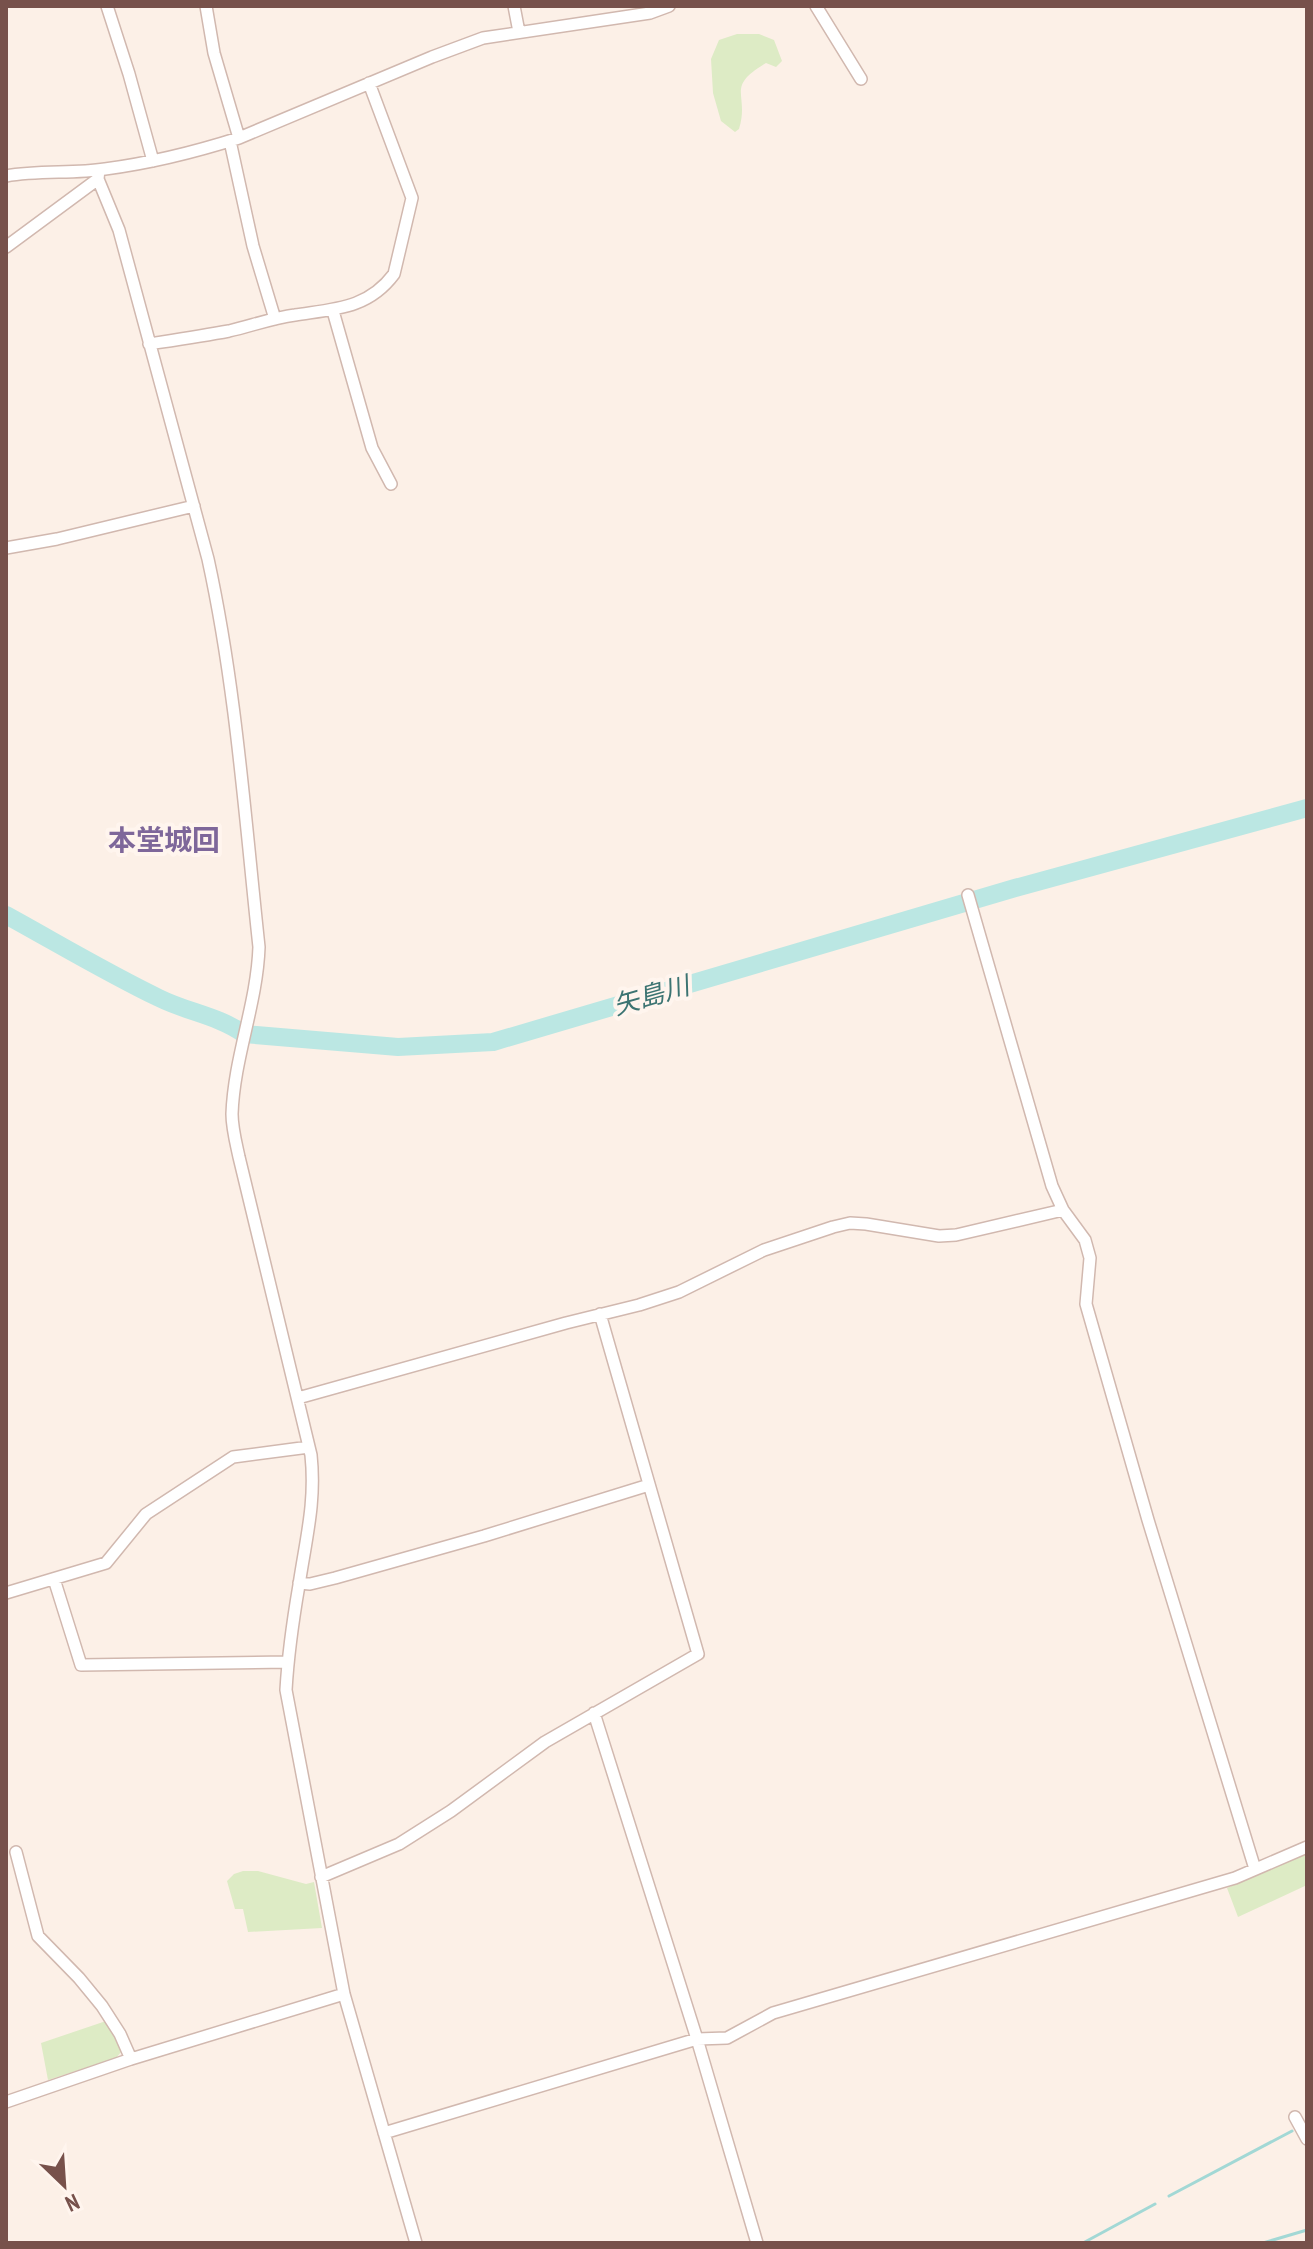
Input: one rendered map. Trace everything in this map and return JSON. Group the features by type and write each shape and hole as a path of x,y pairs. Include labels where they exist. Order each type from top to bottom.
{"street":[{"path":"107,6 153,161"},
{"path":"206,6 253,246 275,319"},
{"path":"514,6 519,32"},
{"path":"6,176 98,175 153,161 234,140 474,41 650,13 669,6"},
{"path":"816,6 861,79"},
{"path":"149,344 333,311 376,293 394,274 412,198 369,83"},
{"path":"6,247 98,175"},
{"path":"98,175 119,230 220,611 259,947 258,977 232,1116 239,1157 309,1447 314,1485 286,1690 344,1994 416,2243"},
{"path":"333,311 372,448 391,484"},
{"path":"6,548 194,506"},
{"path":"968,895 1047,1169 1063,1210 1085,1240 1090,1277 1086,1304 1148,1520 1255,1869"},
{"path":"298,1398 679,1292 764,1250 850,1223 939,1236 956,1235 1063,1210"},
{"path":"321,1877 399,1844 451,1811 545,1742 698,1654 600,1314"},
{"path":"6,1593 106,1563 146,1514 233,1457 309,1447"},
{"path":"299,1583 310,1584 335,1578 649,1485"},
{"path":"54,1579 81,1665 288,1662"},
{"path":"594,1713 641,1869 663,1927 757,2243"},
{"path":"384,2133 697,2039 727,2038 773,2013 1205,1887 1307,1847"},
{"path":"16,1852 38,1936 102,2006 131,2059"},
{"path":"6,2102 131,2059 344,1994"},
{"path":"1295,2117 1305,2132"}],"green space":[{"path":"737,34 759,34 774,40 782,61 776,67 766,63 742,85 742,117 735,132 721,121 713,93 711,59 719,40"},
{"path":"1307,1853 1307,1885 1238,1917 1227,1888"},
{"path":"243,1871 258,1871 306,1884 314,1882 322,1928 248,1932 243,1909 235,1909 227,1881"},
{"path":"106,2021 120,2042 121,2052 116,2058 48,2080 41,2043"}],"waterway":[{"name":"矢島川","path":"6,915 140,988 244,1034 398,1047 493,1042 1015,888 1307,808"},
{"path":"1169,2196 1292,2131"},
{"path":"1083,2243 1155,2204"},
{"path":"1263,2243 1307,2230"}],"district":[{"name":"本堂城回","path":"164,839"}]}
